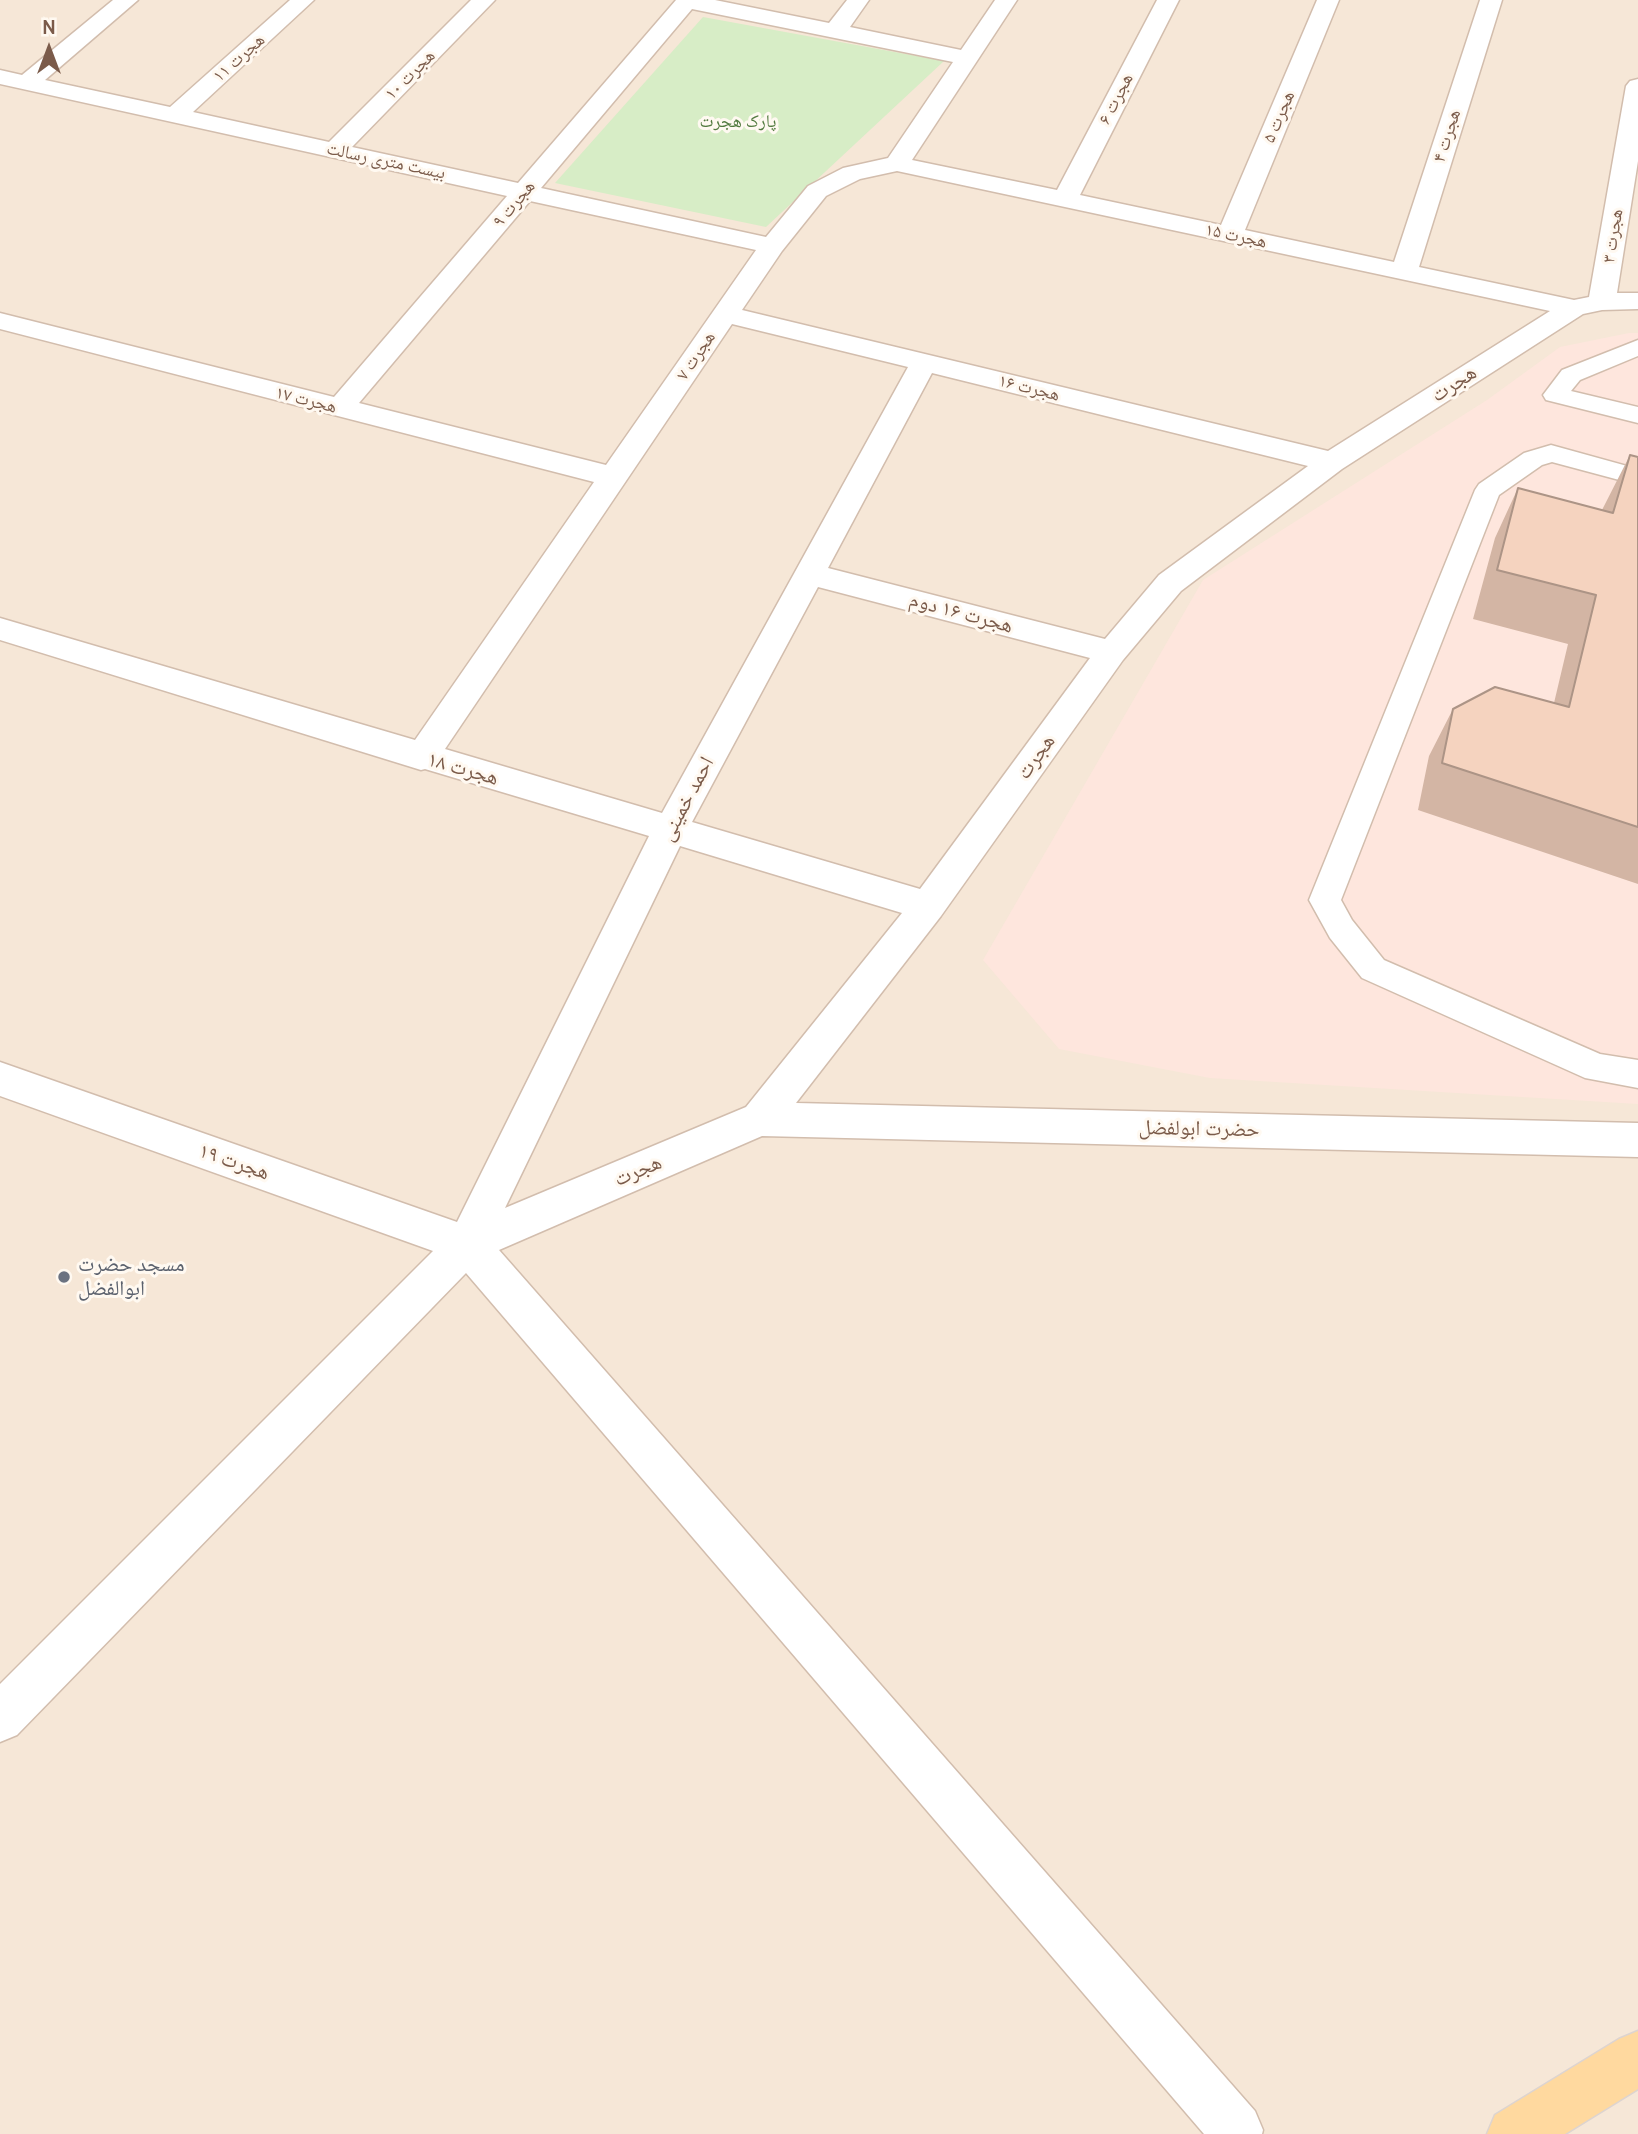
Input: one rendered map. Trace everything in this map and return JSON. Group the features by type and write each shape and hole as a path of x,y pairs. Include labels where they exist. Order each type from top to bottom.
{"main road":[{"path":"1514,2134 1638,2058"}],"street":[{"path":"26,83 127,0"},
{"name":"هجرت ۱۱","path":"175,115 303,0"},
{"name":"هجرت ۱۰","path":"335,150 484,0"},
{"path":"687,0 968,58"},
{"name":"هجرت ۹","path":"340,408 687,0"},
{"path":"836,30 858,0"},
{"path":"897,164 1006,0"},
{"name":"هجرت ۶","path":"1065,199 1168,0"},
{"name":"هجرت ۵","path":"1230,234 1328,0"},
{"name":"هجرت ۴","path":"1404,271 1491,0"},
{"name":"بیست متری رسالت","path":"0,77 772,246"},
{"name":"هجرت ۳","path":"1588,305 1638,86"},
{"name":"هجرت ۱۵","path":"897,164 1404,271 1588,305"},
{"name":"هجرت ۷","path":"421,757 772,246 817,191 852,173 897,164"},
{"path":"1588,305 1638,301"},
{"name":"هجرت","path":"467,1244 760,1119 928,906 1112,652 1170,583 1332,462 1588,305"},
{"name":"هجرت ۱۶","path":"725,314 1332,462"},
{"name":"هجرت ۱۷","path":"0,321 613,478"},
{"name":"احمد خمینی","path":"467,1244 670,830 925,363"},
{"name":"هجرت ۱۶ دوم","path":"810,574 1112,652"},
{"name":"هجرت ۱۸","path":"0,629 421,757 928,906"},
{"name":"هجرت ۱۹","path":"0,1079 467,1244"},
{"name":"حضرت ابولفضل","path":"760,1119 1638,1140"},
{"path":"0,1718 467,1244 1236,2130"}],"lane":[{"path":"1638,347 1572,375 1555,395 1638,415"},
{"path":"1638,477 1551,453 1533,459 1488,490 1325,900 1341,929 1373,969 1597,1068 1638,1074"}],"shaded area":[{"path":"0,0 1638,0 1638,2134 0,2134"},
{"path":"1638,333 1638,1104 1210,1078 1059,1049 983,960 1203,580 1487,400 1560,347"}],"green space":[{"name":"پارک هجرت","path":"703,17 944,61 766,227 555,183"}],"building":[{"path":"1630,455 1638,457 1638,827 1442,763 1453,709 1495,687 1569,707 1596,595 1497,570 1518,488 1613,513"}],"place":[{"name":"مسجد حضرت ابوالفضل","path":"64,1277"}]}
